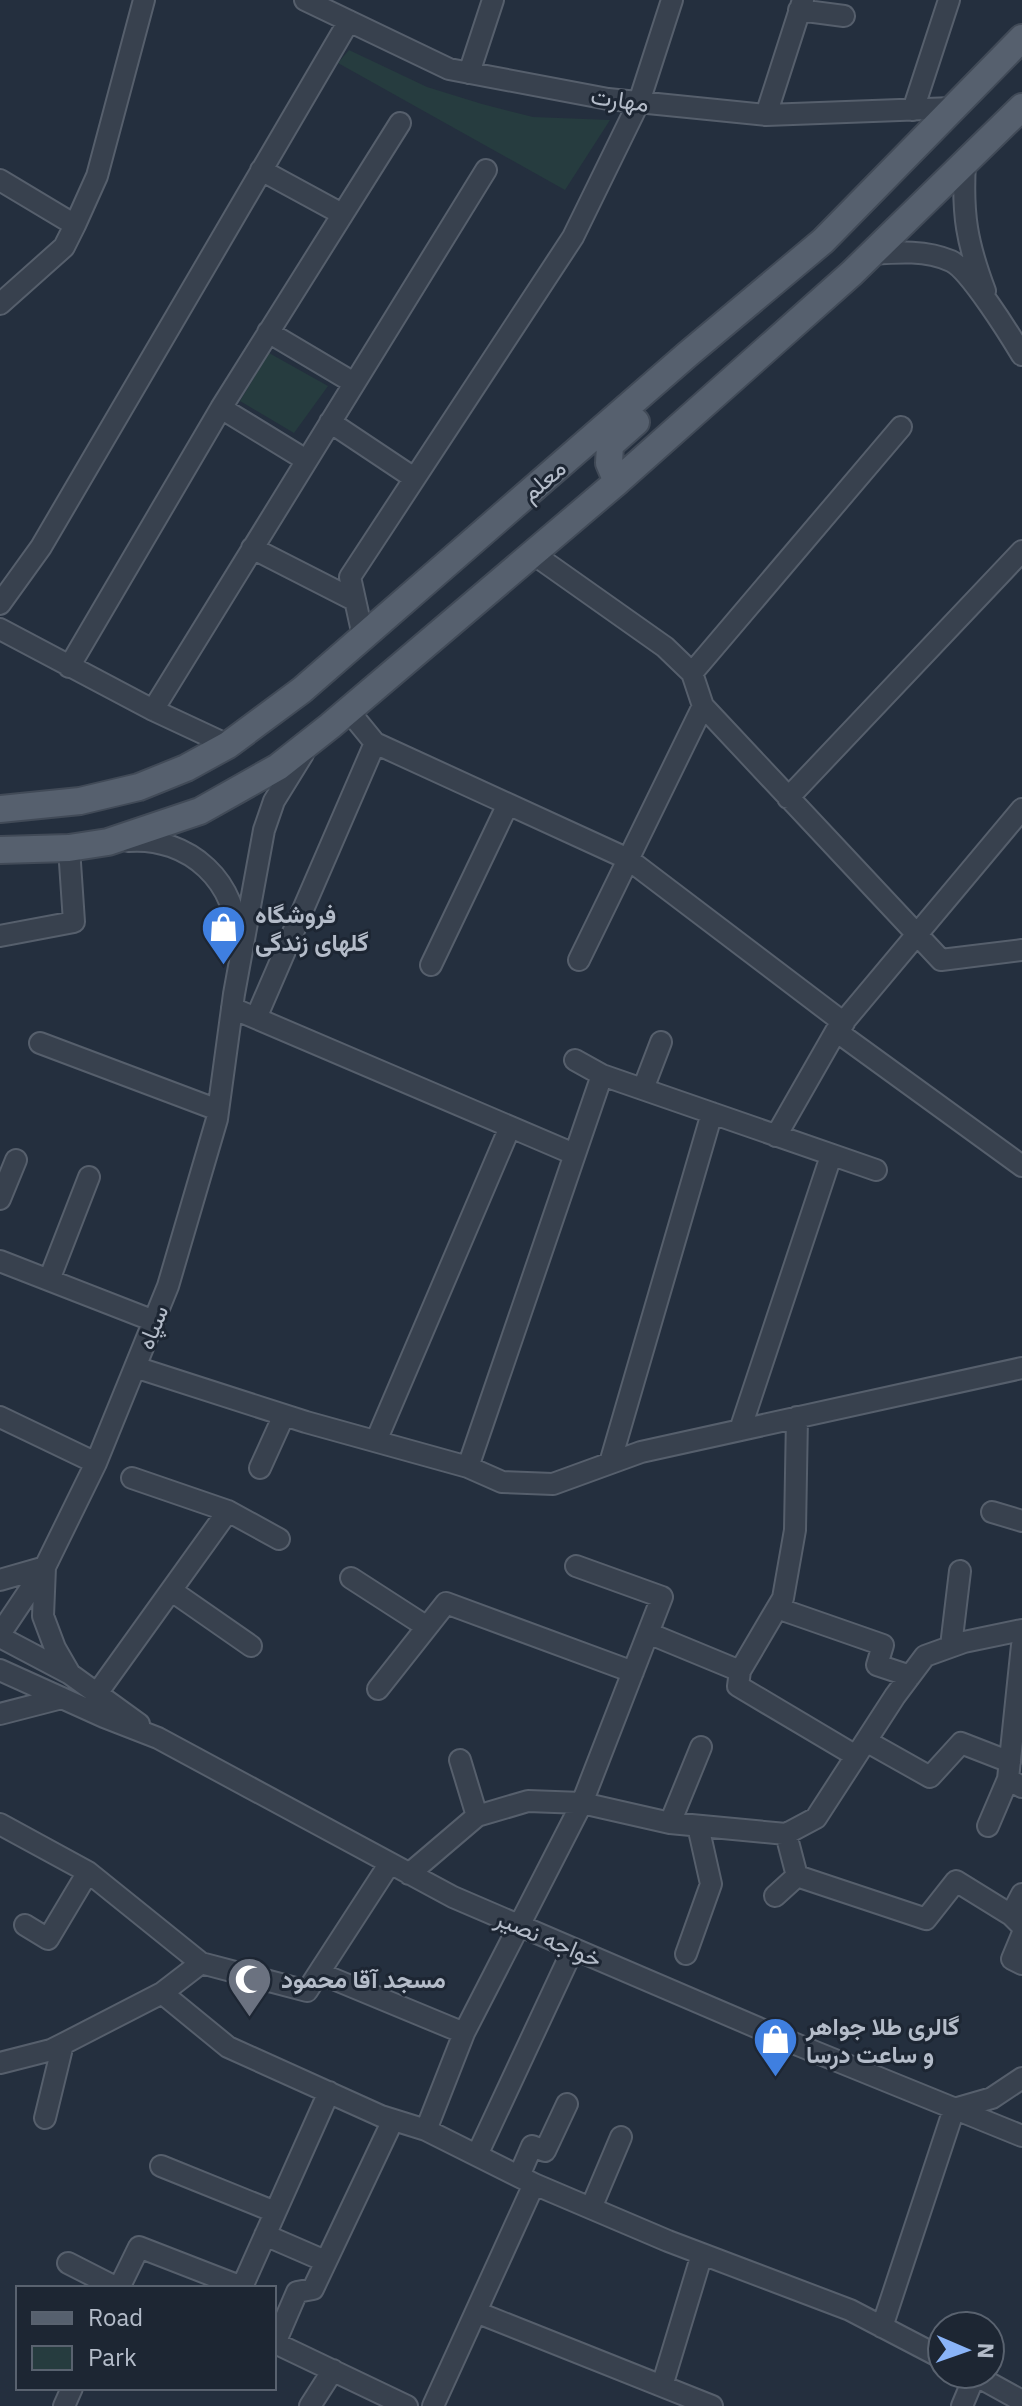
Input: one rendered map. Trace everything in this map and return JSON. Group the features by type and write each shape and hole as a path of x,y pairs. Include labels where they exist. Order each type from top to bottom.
{"main road":[{"name":"معلم","path":"0,809 80,801 139,787 186,768 228,745 302,690 688,354 823,241 1022,38"},
{"name":"معلم","path":"0,850 69,848 108,842 200,811 278,767 617,482 872,254 1022,107"},
{"path":"617,482 609,463 610,445 659,402 678,380 688,354"}],"street":[{"path":"0,304 64,247 75,225 97,176 144,0"},
{"name":"مهارت","path":"305,0 449,69 639,102 766,115 953,108"},
{"path":"469,73 493,0"},
{"path":"363,636 350,577 573,237 639,102 672,0"},
{"path":"913,110 949,0"},
{"path":"766,115 801,5 844,16"},
{"path":"0,604 41,547 349,21"},
{"path":"69,667 221,408 400,123"},
{"path":"965,163 963,207 970,252 991,306"},
{"path":"261,170 342,214"},
{"path":"153,710 486,170"},
{"path":"0,180 75,225"},
{"path":"872,254 911,251 954,262 991,306 1022,355"},
{"path":"268,332 354,383"},
{"path":"221,408 306,460"},
{"path":"330,422 414,478"},
{"path":"692,673 901,427"},
{"path":"252,548 354,600"},
{"path":"788,798 1022,551"},
{"path":"532,553 665,647 692,673 703,706 941,960 1022,950"},
{"path":"0,629 153,710 228,745"},
{"path":"579,960 703,706"},
{"path":"348,710 375,743 628,859 840,1027 1020,1158"},
{"path":"233,1001 264,830 274,801 311,742"},
{"path":"256,1018 375,743"},
{"path":"431,965 508,804"},
{"path":"776,1136 840,1027 1022,809"},
{"path":"108,842 145,839 167,843 192,856 214,875 229,900 238,924 233,1001"},
{"path":"0,936 74,922 69,848"},
{"path":"233,1001 256,1018 574,1154"},
{"name":"سپاه","path":"0,1635 45,1567 96,1463 168,1286 218,1110 233,1001"},
{"path":"643,1089 661,1042"},
{"path":"40,1043 218,1110"},
{"path":"575,1060 602,1075 876,1170"},
{"path":"468,1467 602,1075"},
{"path":"610,1463 712,1113"},
{"path":"376,1441 510,1127"},
{"path":"740,1430 831,1156"},
{"path":"0,1199 16,1160"},
{"path":"49,1280 89,1177"},
{"path":"0,1261 154,1321"},
{"path":"135,1367 284,1415 468,1467 502,1482 553,1484 641,1452 1022,1368"},
{"path":"260,1468 284,1415"},
{"path":"0,1417 96,1463"},
{"path":"797,1417 795,1530 783,1598 740,1671 738,1686 861,1748 930,1777 961,1743 1013,1776"},
{"path":"132,1478 228,1511 279,1539"},
{"path":"98,1692 228,1511"},
{"path":"992,1512 1022,1521"},
{"path":"426,2130 464,2033 582,1803 662,1597 576,1566"},
{"path":"0,1580 45,1567 43,1616 55,1648 70,1674"},
{"path":"951,1646 960,1571"},
{"path":"351,1578 427,1627"},
{"path":"172,1591 251,1646"},
{"path":"378,1689 446,1603 633,1672"},
{"path":"777,1608 883,1645 877,1665 910,1676"},
{"path":"409,1874 477,1816 528,1801 582,1803 670,1823 786,1834 816,1818 925,1656 951,1646 1022,1630"},
{"path":"648,1633 740,1671"},
{"name":"خواجه نصیر","path":"0,1635 98,1692 158,1738"},
{"path":"988,1826 1013,1776 1022,1645"},
{"name":"خواجه نصیر","path":"0,1670 158,1738 453,1897 1022,2136"},
{"path":"0,1714 62,1698"},
{"path":"670,1823 701,1747"},
{"path":"460,1760 477,1816"},
{"path":"0,1824 88,1872 201,1963 307,1991 390,1863"},
{"path":"686,1954 711,1884 698,1826"},
{"path":"786,1834 797,1876"},
{"path":"25,1925 48,1939 88,1872"},
{"path":"775,1896 797,1876"},
{"path":"797,1876 926,1919 956,1881 1016,1921 1022,1894"},
{"path":"1022,1935 1012,1959 1022,1964"},
{"path":"477,2155 573,1949"},
{"path":"0,2063 51,2050 162,1993 201,1963"},
{"path":"319,1973 464,2033"},
{"path":"162,1993 228,2047 393,2120 426,2130 591,2208 850,2310 926,2350"},
{"path":"45,2118 63,2044"},
{"path":"882,2327 954,2109 992,2098 1022,2078"},
{"path":"242,2286 329,2092"},
{"path":"433,2406 476,2312 527,2180 532,2146 545,2151 567,2104"},
{"path":"276,2341 297,2292 313,2289 393,2120"},
{"path":"591,2208 621,2137"},
{"path":"161,2166 275,2212"},
{"path":"265,2235 325,2261"},
{"path":"119,2286 139,2247 239,2286"},
{"path":"662,2386 702,2254"},
{"path":"68,2263 114,2286"},
{"path":"476,2312 712,2406"},
{"path":"276,2343 407,2406"},
{"path":"310,2406 333,2370"},
{"path":"1002,2390 1022,2401"}],"green space":[{"path":"349,50 427,87 482,104 533,117 610,120 565,190 338,63"},
{"path":"269,353 328,386 294,433 240,401"}],"place":[{"name":"فروشگاه گلهای زندگی","path":"224,967"},
{"name":"مسجد آقا محمود","path":"250,2018"},
{"name":"گالری طلا جواهر و ساعت درسا","path":"775,2079"}]}
